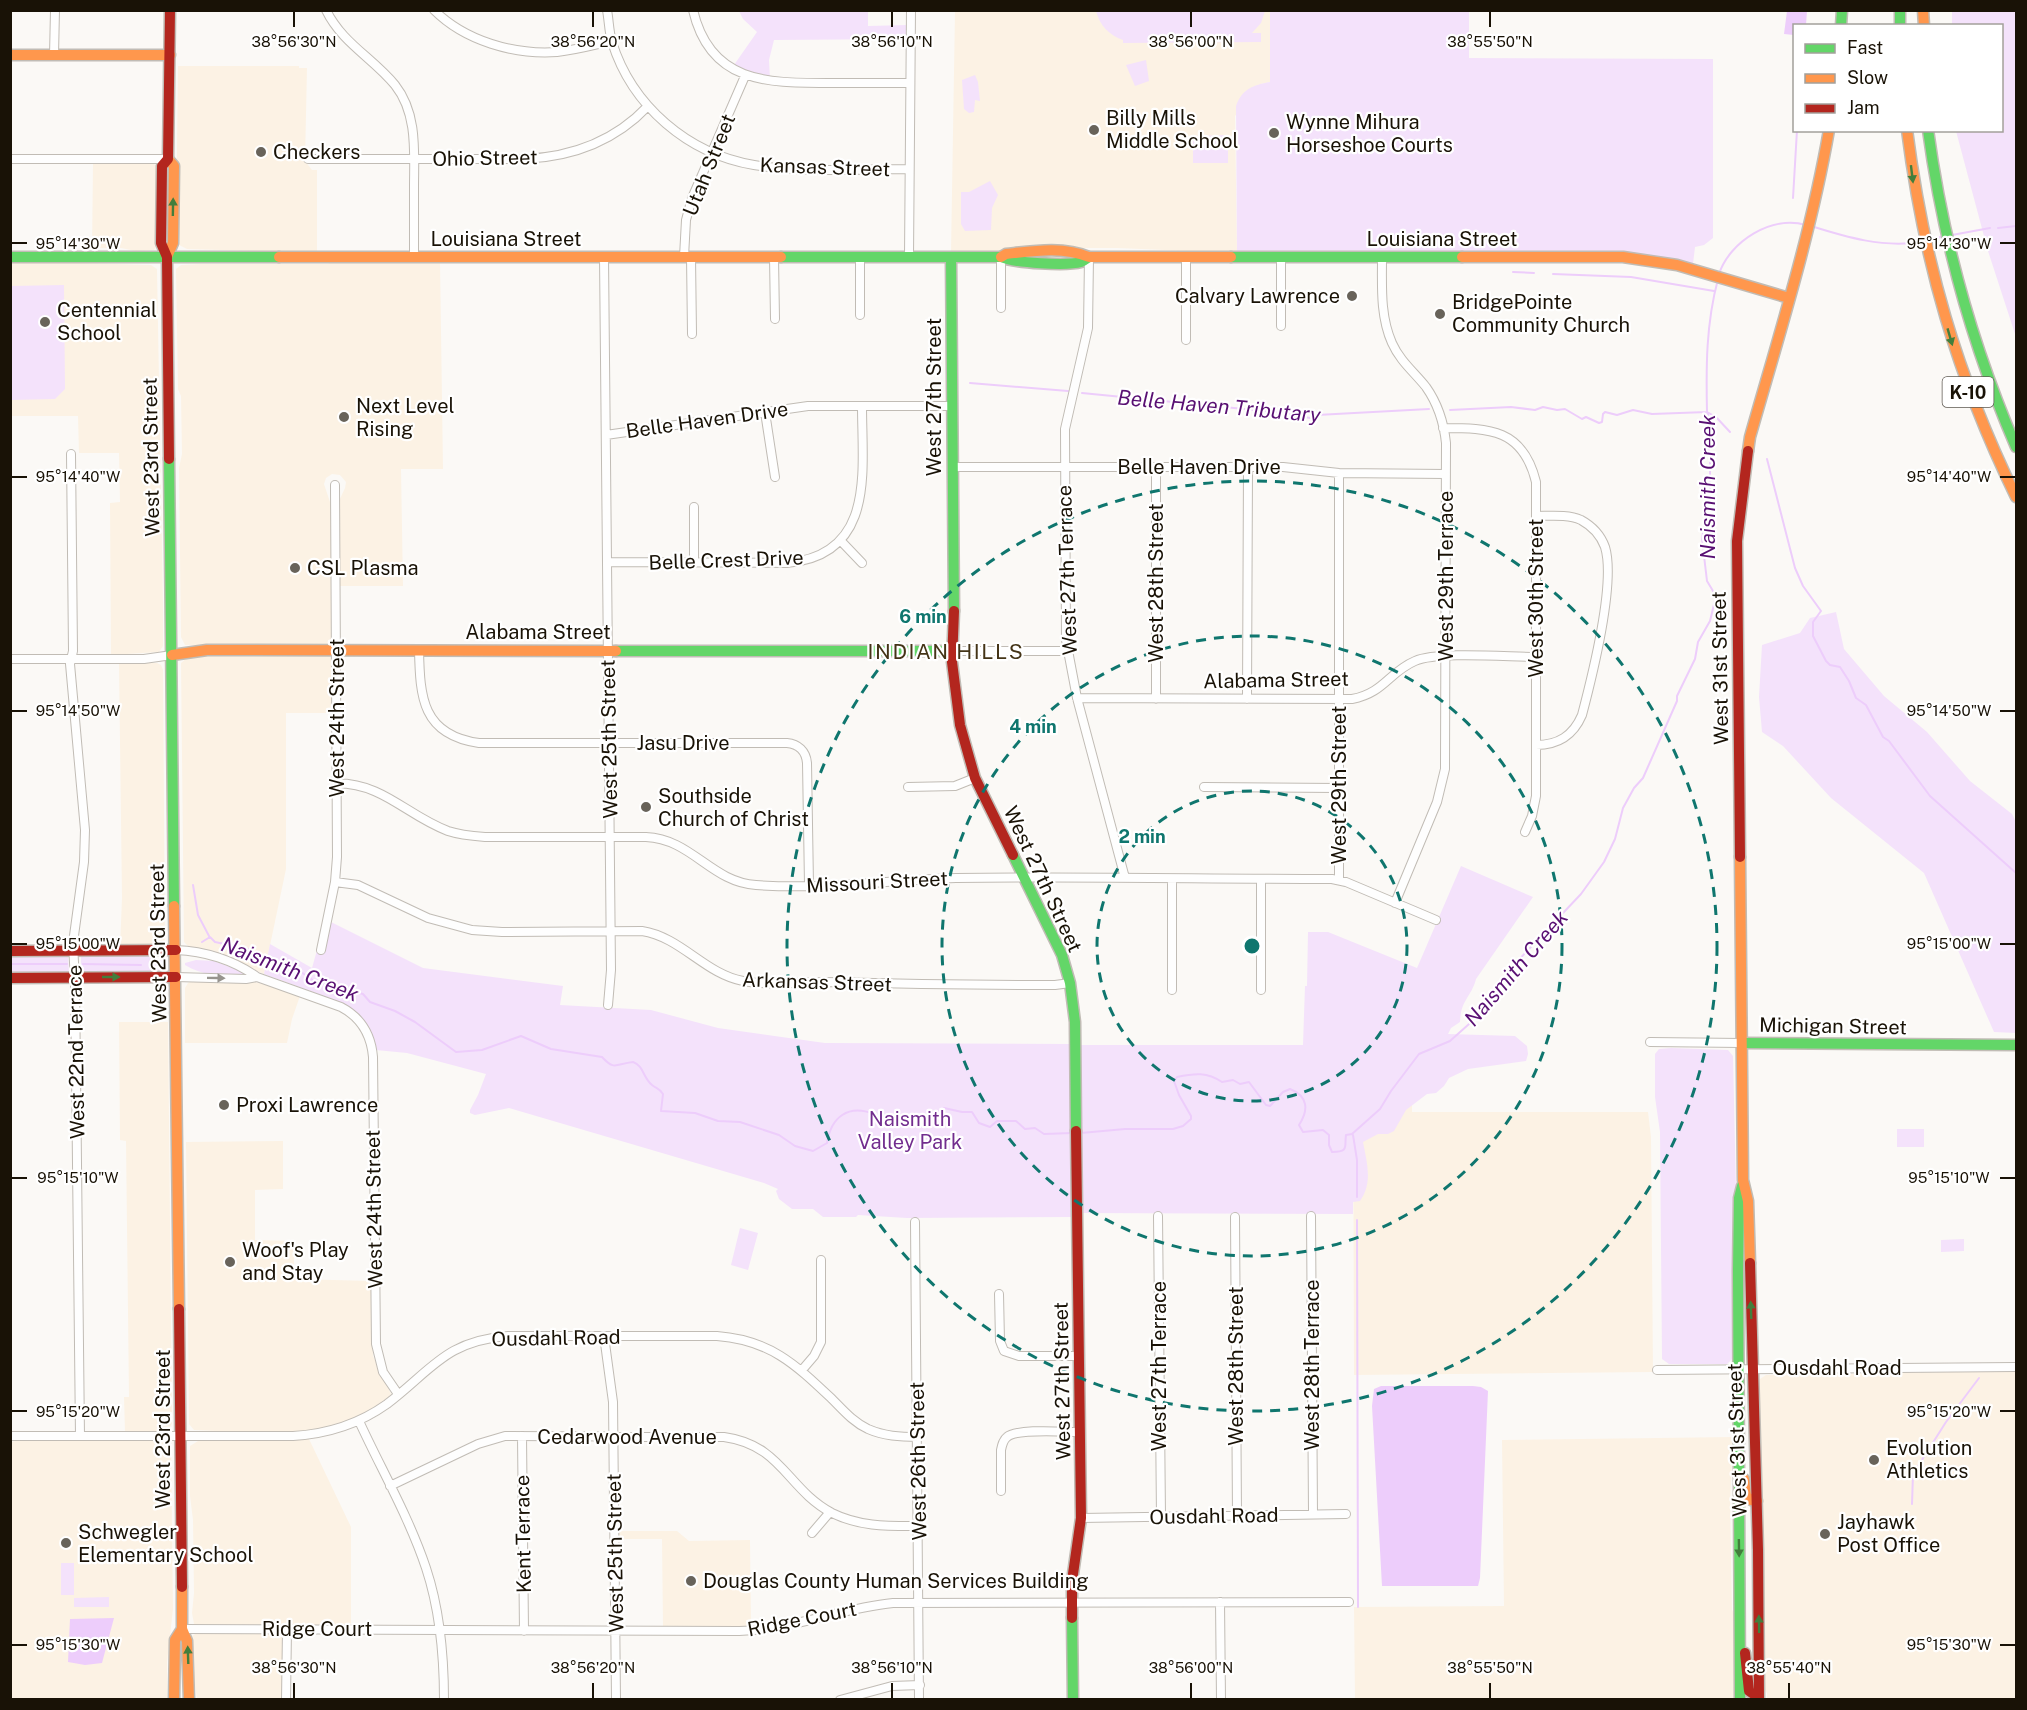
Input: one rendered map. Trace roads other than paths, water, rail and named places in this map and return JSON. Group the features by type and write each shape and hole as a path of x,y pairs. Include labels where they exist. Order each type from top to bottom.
{"main road":[{"name":"West 23rd Street","path":"170,10 168,159 174,166 173,243 166,257 176,951 182,1629 188,1641 189,1700"},
{"path":"10,55 170,55"},
{"name":"West 31st Street","path":"1740,1700 1739,1198 1743,1180 1738,529 1750,436 1801,256 1829,132"},
{"name":"K-10","path":"1907,132 1919,218 1952,341 1968,391 2016,497"},
{"name":"K-10","path":"1928,132 1942,217 1956,274 1986,372 2016,447"},
{"name":"Louisiana Street","path":"10,257 1001,258 1006,254 1068,251 1089,257 1623,257 1665,262 1698,270 1790,298"},
{"name":"West 27th Street","path":"951,258 954,602 952,651 960,725 975,778 1062,955 1070,983 1076,1022 1081,1518 1074,1563 1072,1602 1073,1700"},
{"name":"Alabama Street","path":"172,655 207,650 952,651"},
{"path":"10,951 176,951"},
{"path":"10,978 176,977"},
{"name":"Michigan Street","path":"1742,1043 2016,1045"},
{"name":"West 31st Street","path":"1743,1180 1748,1201 1757,1501 1759,1699"},
{"path":"1738,1453 1746,1496 1757,1501"},
{"path":"1739,1621 1745,1638 1749,1691 1759,1699"},
{"name":"West 23rd Street","path":"174,1700 175,1640 182,1629"}],"street":[{"path":"54,55 55,10"},
{"path":"326,10 335,26 350,44 389,79 401,94 413,128 414,257"},
{"path":"434,10 451,25 466,33 486,42 515,49 557,52 612,41"},
{"name":"Kansas Street","path":"607,10 612,41 629,79 648,106 679,134 712,153 745,163 775,167 909,169"},
{"path":"693,10 698,27 709,48 725,63 745,76 783,83 910,83"},
{"path":"909,258 911,10"},
{"name":"Utah Street","path":"692,334 688,257 684,231 689,208 745,76"},
{"name":"Ohio Street","path":"308,159 524,159 559,155 609,137 637,118 648,106"},
{"path":"10,159 168,159"},
{"name":"West 25th Street","path":"604,257 611,932 611,985 608,1005"},
{"path":"774,257 775,319"},
{"path":"860,257 860,315"},
{"name":"West 27th Terrace","path":"1089,257 1088,327 1067,416 1064,467 1065,624 1067,651 1077,699 1125,878"},
{"path":"1186,257 1186,340"},
{"path":"1281,257 1281,326"},
{"name":"West 29th Terrace","path":"1382,257 1383,313 1389,336 1404,363 1432,397 1443,428 1446,474 1446,758 1437,802 1395,903"},
{"path":"1001,258 1001,308"},
{"name":"Belle Haven Drive","path":"606,435 808,406 952,406"},
{"name":"Belle Crest Drive","path":"607,562 796,562 817,556 840,540 855,518 861,497 862,406"},
{"path":"765,412 775,477"},
{"name":"West 30th Street","path":"1443,428 1483,428 1504,436 1518,446 1530,463 1536,482 1536,795 1532,816 1525,832"},
{"name":"West 22nd Terrace","path":"71,454 73,651 70,664 85,830 84,862 73,943 75,951 80,1436"},
{"name":"Belle Haven Drive","path":"953,467 1289,467 1339,473 1446,474"},
{"name":"West 28th Street","path":"1156,467 1156,699"},
{"path":"1247,699 1248,467"},
{"name":"West 29th Street","path":"1339,473 1339,880"},
{"name":"West 24th Street","path":"321,950 335,882 337,650 335,485"},
{"path":"694,507 694,562"},
{"path":"1536,516 1566,516 1582,520 1596,532 1601,540 1607,566 1606,602 1582,715 1574,730 1562,740 1548,745 1536,745"},
{"path":"840,540 862,563"},
{"name":"Jasu Drive","path":"419,650 420,686 425,706 436,723 453,736 478,743 787,743 798,746 805,753 807,763 809,885"},
{"name":"Alabama Street","path":"952,651 1067,651"},
{"name":"Alabama Street","path":"10,659 144,658 172,655"},
{"name":"Alabama Street","path":"1077,699 1352,699 1372,693 1407,664 1428,656 1536,657"},
{"path":"908,787 947,788 975,778"},
{"name":"Missouri Street","path":"337,783 353,783 372,789 440,828 458,834 485,837 666,839 724,876 740,883 759,886 864,885 953,878 1339,880 1436,920"},
{"path":"1204,787 1339,788"},
{"path":"1172,879 1172,990"},
{"path":"1261,879 1261,990"},
{"name":"Arkansas Street","path":"335,882 358,885 428,918 464,928 502,932 654,933 677,944 727,976 752,982 1055,985 1070,983"},
{"path":"176,951 197,951 209,954 248,970 257,977"},
{"path":"176,977 257,977"},
{"name":"West 24th Street","path":"257,977 340,1007 360,1022 369,1036 372,1048 375,1344 383,1372 398,1394"},
{"name":"Michigan Street","path":"1650,1042 1742,1043"},
{"name":"West 27th Terrace","path":"1158,1216 1161,1516"},
{"name":"West 28th Terrace","path":"1311,1216 1313,1514"},
{"name":"West 28th Street","path":"1235,1217 1237,1515"},
{"name":"West 26th Street","path":"915,1222 920,1603 919,1700"},
{"path":"802,1370 814,1356 821,1342 821,1260"},
{"path":"999,1294 1000,1341 1004,1351 1014,1356 1079,1356"},
{"name":"Ousdahl Road","path":"10,1436 309,1435 336,1430 358,1421 381,1408 444,1355 476,1341 508,1336 604,1336 737,1338 750,1341 776,1352 802,1370 860,1424 880,1433 918,1437"},
{"name":"West 25th Street","path":"604,1336 612,1382 614,1436 616,1700"},
{"name":"Ousdahl Road","path":"1657,1370 2016,1367"},
{"path":"358,1421 426,1568 440,1630 444,1700"},
{"path":"1001,1491 1001,1450 1007,1436 1018,1432 1080,1432"},
{"name":"Cedarwood Avenue","path":"390,1486 488,1440 505,1436 714,1437 742,1441 774,1458 810,1497 830,1512 870,1525 919,1526"},
{"name":"Kent Terrace","path":"522,1436 524,1631"},
{"path":"812,1533 830,1512"},
{"name":"Ousdahl Road","path":"1081,1518 1346,1514"},
{"path":"1220,1602 1221,1700"},
{"name":"Ridge Court","path":"182,1629 748,1631 878,1605 1349,1602"},
{"path":"286,1700 287,1629"},
{"path":"840,1700 891,1686 920,1685"}],"waterway":[{"path":"1793,198 1797,132"},
{"name":"Naismith Creek","path":"1719,274 1732,251 1754,233 1780,224 1806,225"},
{"name":"Naismith Creek","path":"1811,226 1878,242 1892,244 1920,242"},
{"name":"Naismith Creek","path":"1998,228 2016,226"},
{"name":"Naismith Creek","path":"1952,235 1990,228"},
{"name":"Naismith Creek","path":"1929,240 1941,237"},
{"path":"1513,272 1534,273"},
{"path":"1553,274 1631,277 1714,291"},
{"name":"Naismith Creek","path":"1081,1133 1125,1129 1173,1129 1183,1126 1191,1119 1191,1116 1174,1081 1177,1077 1201,1074 1222,1082 1233,1080 1240,1084 1249,1082 1266,1105 1270,1106 1283,1092 1290,1089 1296,1092 1305,1104 1299,1125 1303,1132 1323,1130 1329,1135 1332,1152 1342,1151 1345,1148 1346,1135 1352,1134 1380,1109 1419,1054 1450,1041 1478,1016 1505,983 1511,968 1581,894 1604,862 1615,839 1623,808 1634,788 1643,778 1695,659 1698,642 1710,621 1716,596 1707,581 1702,539 1710,490 1710,456 1706,437 1710,420 1707,412 1708,346 1711,312 1718,279"},
{"name":"Belle Haven Tributary","path":"970,383 1068,391"},
{"name":"Belle Haven Tributary","path":"1082,393 1284,413 1310,418 1317,415 1429,409"},
{"name":"Belle Haven Tributary","path":"1450,410 1511,407 1535,410 1543,407 1565,409 1582,419 1586,417 1599,423 1602,422 1605,412 1617,415 1633,410 1652,414 1707,412 1716,417 1730,432"},
{"path":"1767,459 1795,568 1803,586 1821,611 1813,622 1813,636 1826,661 1830,665 1840,667 1856,698 1866,705 1883,737 1889,741 1930,796 2016,873"},
{"path":"193,885 198,915 209,936"},
{"name":"Naismith Creek","path":"202,942 210,937 215,942 248,949 291,965 314,981 363,994 370,1002 395,1011 415,1022 456,1052 482,1050 521,1036 551,1049 602,1057 616,1066 633,1062 639,1066 649,1082 663,1094 661,1111 695,1113 718,1121 740,1122 779,1135 795,1146 813,1151 827,1143 832,1126 842,1115 856,1111 865,1111 892,1123 908,1124 933,1115 944,1108 972,1112 979,1123 990,1127 997,1121 1016,1121 1025,1129 1035,1128 1044,1134 1072,1133"},
{"path":"10,964 67,964"},
{"path":"83,964 141,965"},
{"path":"1353,1135 1357,1160 1357,1197"},
{"path":"1357,1220 1358,1607"},
{"path":"1912,1504 1913,1474 1946,1422 1979,1378"}],"place":[{"name":"Billy Mills Middle School","path":"1094,130"},
{"name":"Wynne Mihura Horseshoe Courts","path":"1274,133"},
{"name":"Checkers","path":"261,152"},
{"name":"Calvary Lawrence","path":"1352,296"},
{"name":"BridgePointe Community Church","path":"1440,314"},
{"name":"Centennial School","path":"45,322"},
{"name":"Next Level Rising","path":"344,417"},
{"name":"CSL Plasma","path":"295,568"},
{"name":"Southside Church of Christ","path":"646,807"},
{"name":"Proxi Lawrence","path":"224,1105"},
{"name":"Woof's Play and Stay","path":"230,1262"},
{"name":"Evolution Athletics","path":"1874,1460"},
{"name":"Jayhawk Post Office","path":"1825,1534"},
{"name":"Schwegler Elementary School","path":"66,1543"},
{"name":"Douglas County Human Services Building","path":"691,1581"}],"district":[{"name":"INDIAN HILLS","path":"946,651"}],"park label":[{"name":"Naismith Valley Park","path":"910,1130"}]}
